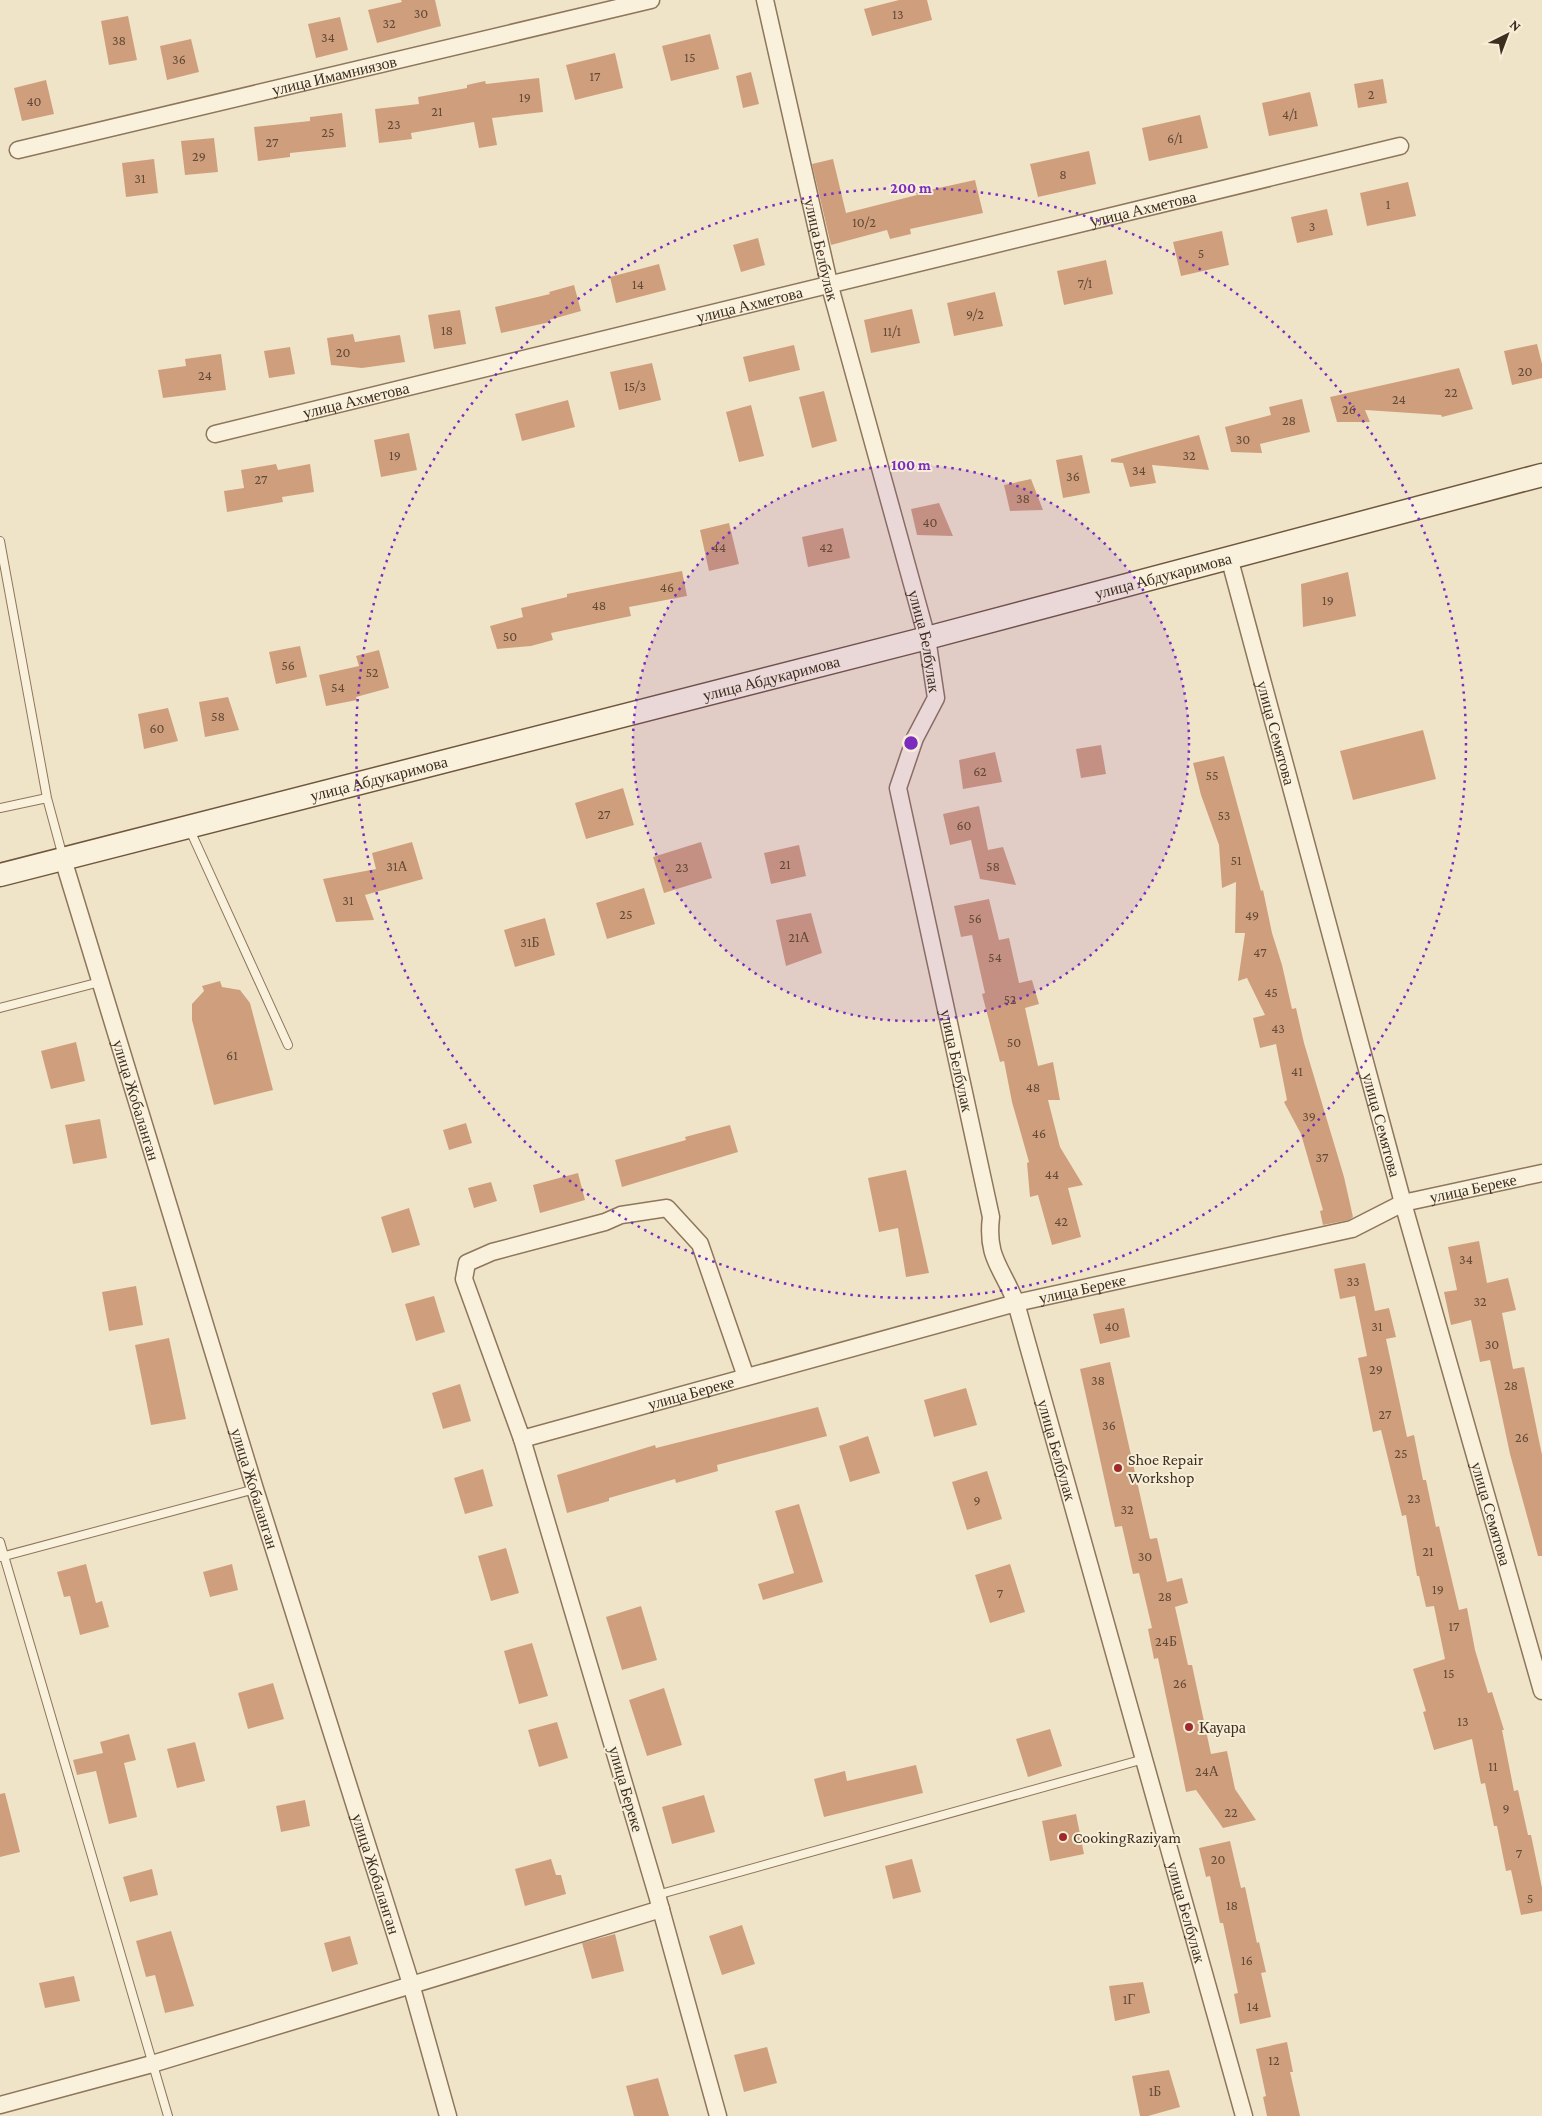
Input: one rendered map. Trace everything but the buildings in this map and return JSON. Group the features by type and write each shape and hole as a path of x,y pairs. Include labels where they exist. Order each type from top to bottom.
{"main road":[{"name":"улица Абдукаримова","path":"0,875 927,638 1542,475"}],"street":[{"name":"улица Имамниязов","path":"18,150 651,0"},
{"name":"улица Белбулак","path":"765,0 829,283 927,638 936,698 915,738 898,788 991,1217 989,1244 994,1260 1006,1278 1016,1303 1244,2116"},
{"name":"улица Ахметова","path":"215,434 829,283 1400,146"},
{"name":"улица Семятова","path":"1229,557 1403,1203 1542,1691"},
{"name":"улица Жобаланган","path":"63,858 256,1489 411,1984 448,2116"},
{"name":"улица Береке","path":"718,2116 659,1902 522,1439 1016,1303 1352,1229 1403,1203 1542,1173"},
{"path":"522,1439 464,1279 467,1263 492,1252 604,1222 621,1215 668,1208 700,1244 746,1377"},
{"path":"0,2105 152,2064 411,1984 659,1902"}],"lane":[{"path":"0,540 47,798 63,858"},
{"path":"0,808 47,798"},
{"path":"189,827 288,1045"},
{"path":"0,1008 100,982"},
{"path":"2,1557 256,1489"},
{"path":"0,1542 2,1557 168,2116"},
{"path":"659,1902 1144,1759"}],"place":[{"name":"Shoe Repair Workshop","path":"1118,1468"},
{"name":"Кауара","path":"1189,1727"},
{"name":"CookingRaziyam","path":"1063,1837"}]}
